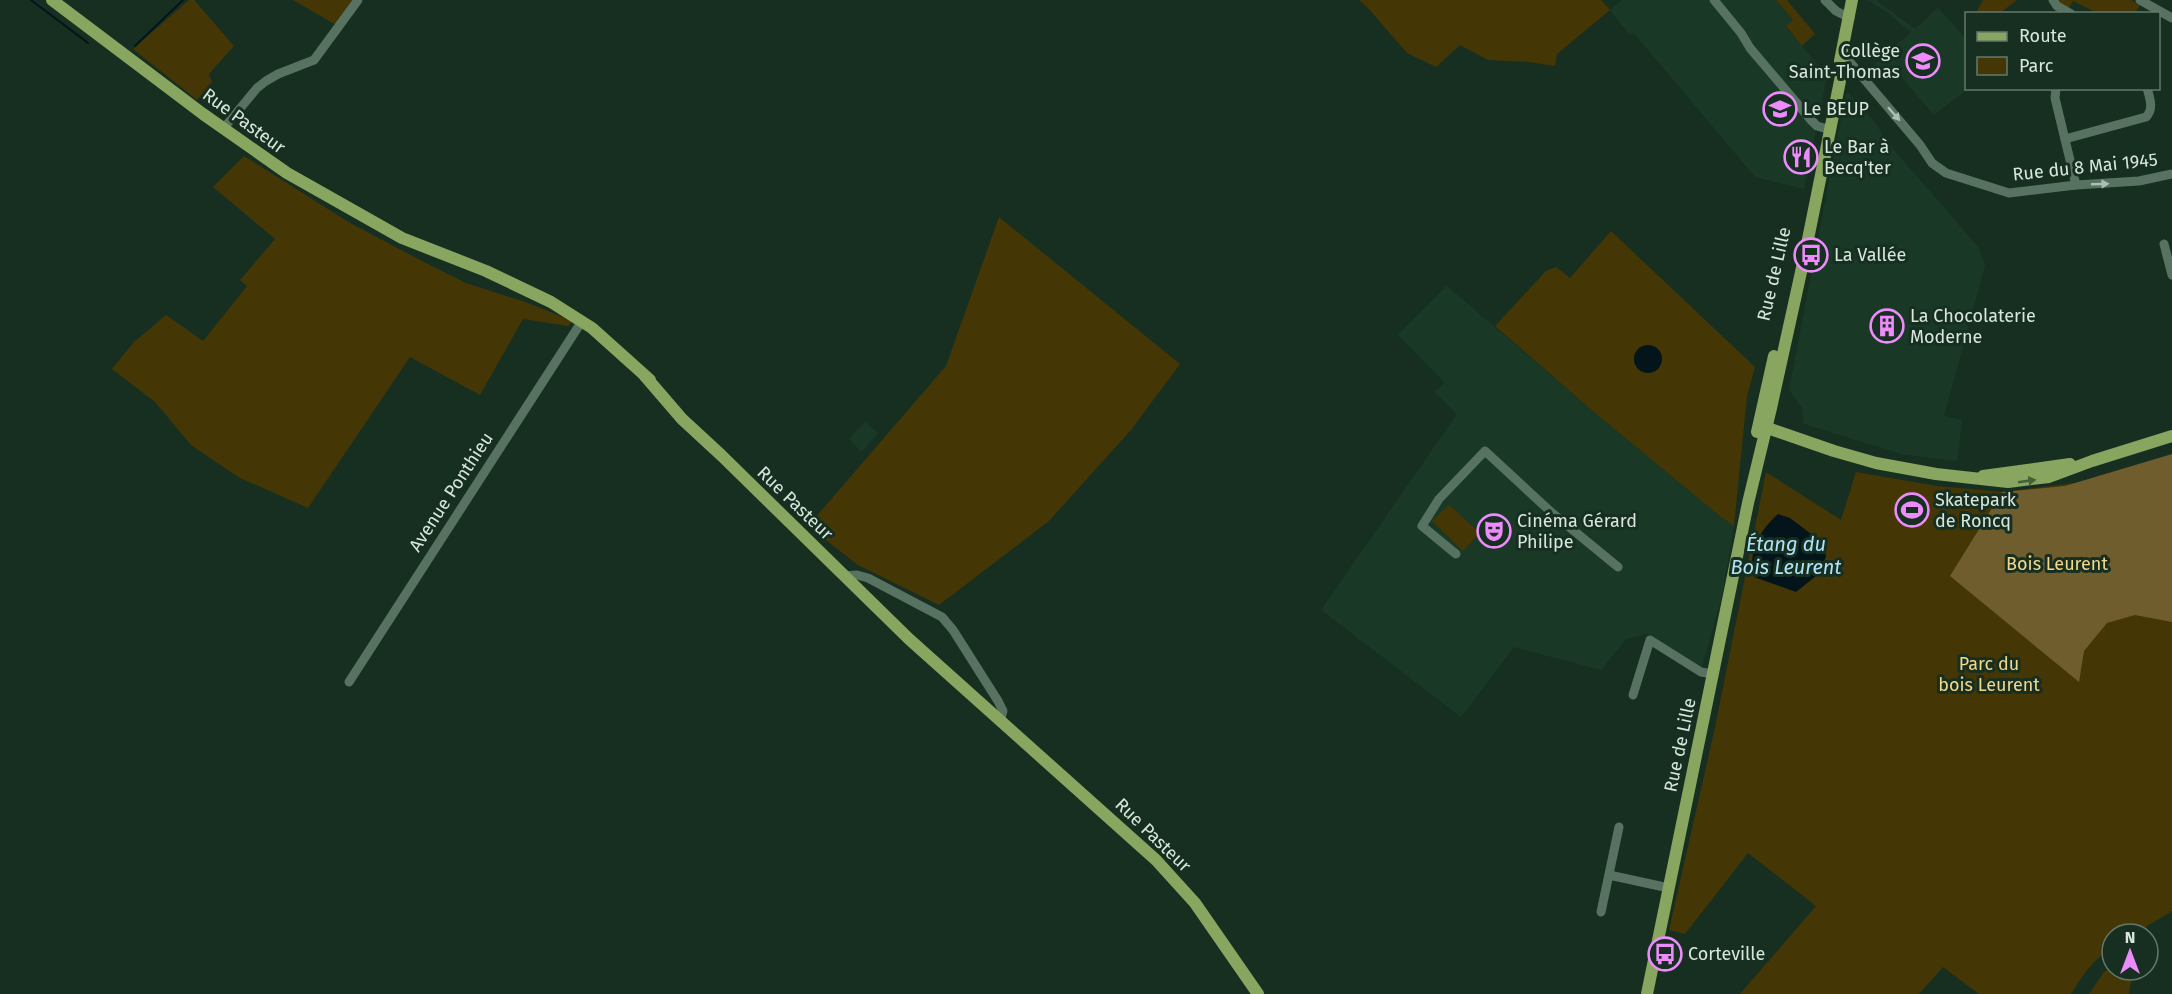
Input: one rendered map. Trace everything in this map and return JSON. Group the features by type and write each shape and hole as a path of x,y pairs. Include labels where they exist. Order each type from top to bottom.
{"main road":[{"name":"Rue Pasteur","path":"52,0 223,129 310,187 451,264 467,271 511,283 551,302 582,321 603,338 664,390 721,455 909,639 1130,835 1178,883 1217,934 1258,994"},
{"name":"Rue de Lille","path":"1647,994 1763,426 1827,129 1842,71 1843,54 1854,0"},
{"path":"1763,426 1860,459 1948,476 1986,475 2092,460 2172,436"}],"street":[{"path":"223,129 257,88 266,81 314,60 358,0"},
{"path":"1714,0 1750,48 1813,123 1827,129"},
{"path":"1826,0 1836,11 1850,18"},
{"path":"2053,0 2068,12"},
{"path":"2139,0 2172,18"},
{"name":"Rue du 8 Mai 1945","path":"1843,54 1941,171 2004,192 2139,182 2172,174"},
{"path":"2056,90 2055,98 2076,185"},
{"path":"2065,139 2146,117 2150,113 2151,106 2147,90"},
{"path":"2164,244 2172,275"},
{"name":"Avenue Ponthieu","path":"349,682 582,321"},
{"path":"1456,554 1422,526 1439,499 1485,451 1551,512 1618,567"},
{"path":"844,576 856,575 868,578 942,617 953,630 998,701 1003,711 1000,721"},
{"path":"1633,695 1650,640 1701,672 1713,674"},
{"path":"1601,912 1619,827"},
{"path":"1609,875 1669,888"}],"shaded area":[{"path":"1622,0 1776,0 1793,20 1786,27 1827,76 1804,189 1755,177 1634,33 1630,35 1610,10"},
{"name":"Collège Saint-Thomas","path":"1867,0 1876,0 1915,29 1938,8 1965,38 1967,90 1934,115 1891,65 1872,81 1865,73 1911,32 1884,10"},
{"path":"1846,93 1874,121 1888,143 1978,247 1985,265 1944,416 1962,420 1957,461 1901,454 1804,424 1802,408 1789,390"},
{"path":"1447,286 1595,413 1734,526 1722,596 1702,667 1648,634 1626,639 1601,670 1514,647 1461,717 1321,610 1457,414 1434,392 1445,383 1398,335"},
{"path":"865,422 878,433 862,452 849,439"}],"green space":[{"path":"189,0 194,0 234,46 209,74 212,82 197,100 133,49"},
{"path":"293,0 356,0 336,25"},
{"path":"1359,0 1601,0 1610,10 1557,54 1555,66 1488,60 1460,45 1436,67 1407,53"},
{"path":"1776,0 1787,0 1815,34 1802,46 1786,26 1793,20"},
{"path":"1983,0 2017,0 2001,12 1977,12"},
{"path":"2057,0 2131,0 2140,5 2136,12 2095,12 2073,1 2069,8"},
{"path":"244,156 350,223 424,262 466,283 525,302 573,321 568,326 523,319 480,395 410,357 308,508 238,477 191,445 155,402 112,369 134,342 166,315 203,341 247,286 240,280 275,239 213,187"},
{"path":"999,217 1180,364 1131,430 1049,521 939,605 858,565 808,526 946,366"},
{"path":"1611,231 1755,367 1747,396 1734,526 1595,413 1495,326 1546,271 1556,267 1570,278"},
{"name":"Bois Leurent","path":"2172,454 2172,622 2135,615 2107,623 2084,651 2079,682 1950,576 2002,492 2065,486"},
{"name":"Parc du bois Leurent","path":"1766,472 1841,520 1856,472 1937,486 2002,492 2146,474 2172,535 2172,911 2154,922 2100,922 2100,957 2089,968 2071,994 1979,994 1943,967 1919,994 1740,994 1816,906 1748,853 1685,934 1669,930 1714,732"},
{"path":"1449,505 1480,533 1463,551 1432,521"},
{"path":"2100,978 2100,982 2131,982 2129,994 2089,994"}],"water":[{"path":"1648,345 1658,349 1662,359 1658,369 1648,373 1638,369 1634,359 1638,349"},
{"name":"Étang du Bois Leurent","path":"1778,514 1790,518 1823,543 1826,557 1816,576 1796,592 1754,577 1752,559 1757,542 1766,527"}],"waterway":[{"path":"31,0 88,43"},
{"path":"135,46 183,0"}],"place":[{"name":"Collège Saint-Thomas","path":"1923,61"},
{"name":"Le BEUP","path":"1780,109"},
{"name":"Le Bar à Becq'ter","path":"1801,157"},
{"name":"La Vallée","path":"1811,255"},
{"name":"La Chocolaterie Moderne","path":"1887,326"},
{"name":"Skatepark de Roncq","path":"1912,510"},
{"name":"Cinéma Gérard Philipe","path":"1494,531"},
{"name":"Corteville","path":"1665,954"}]}
